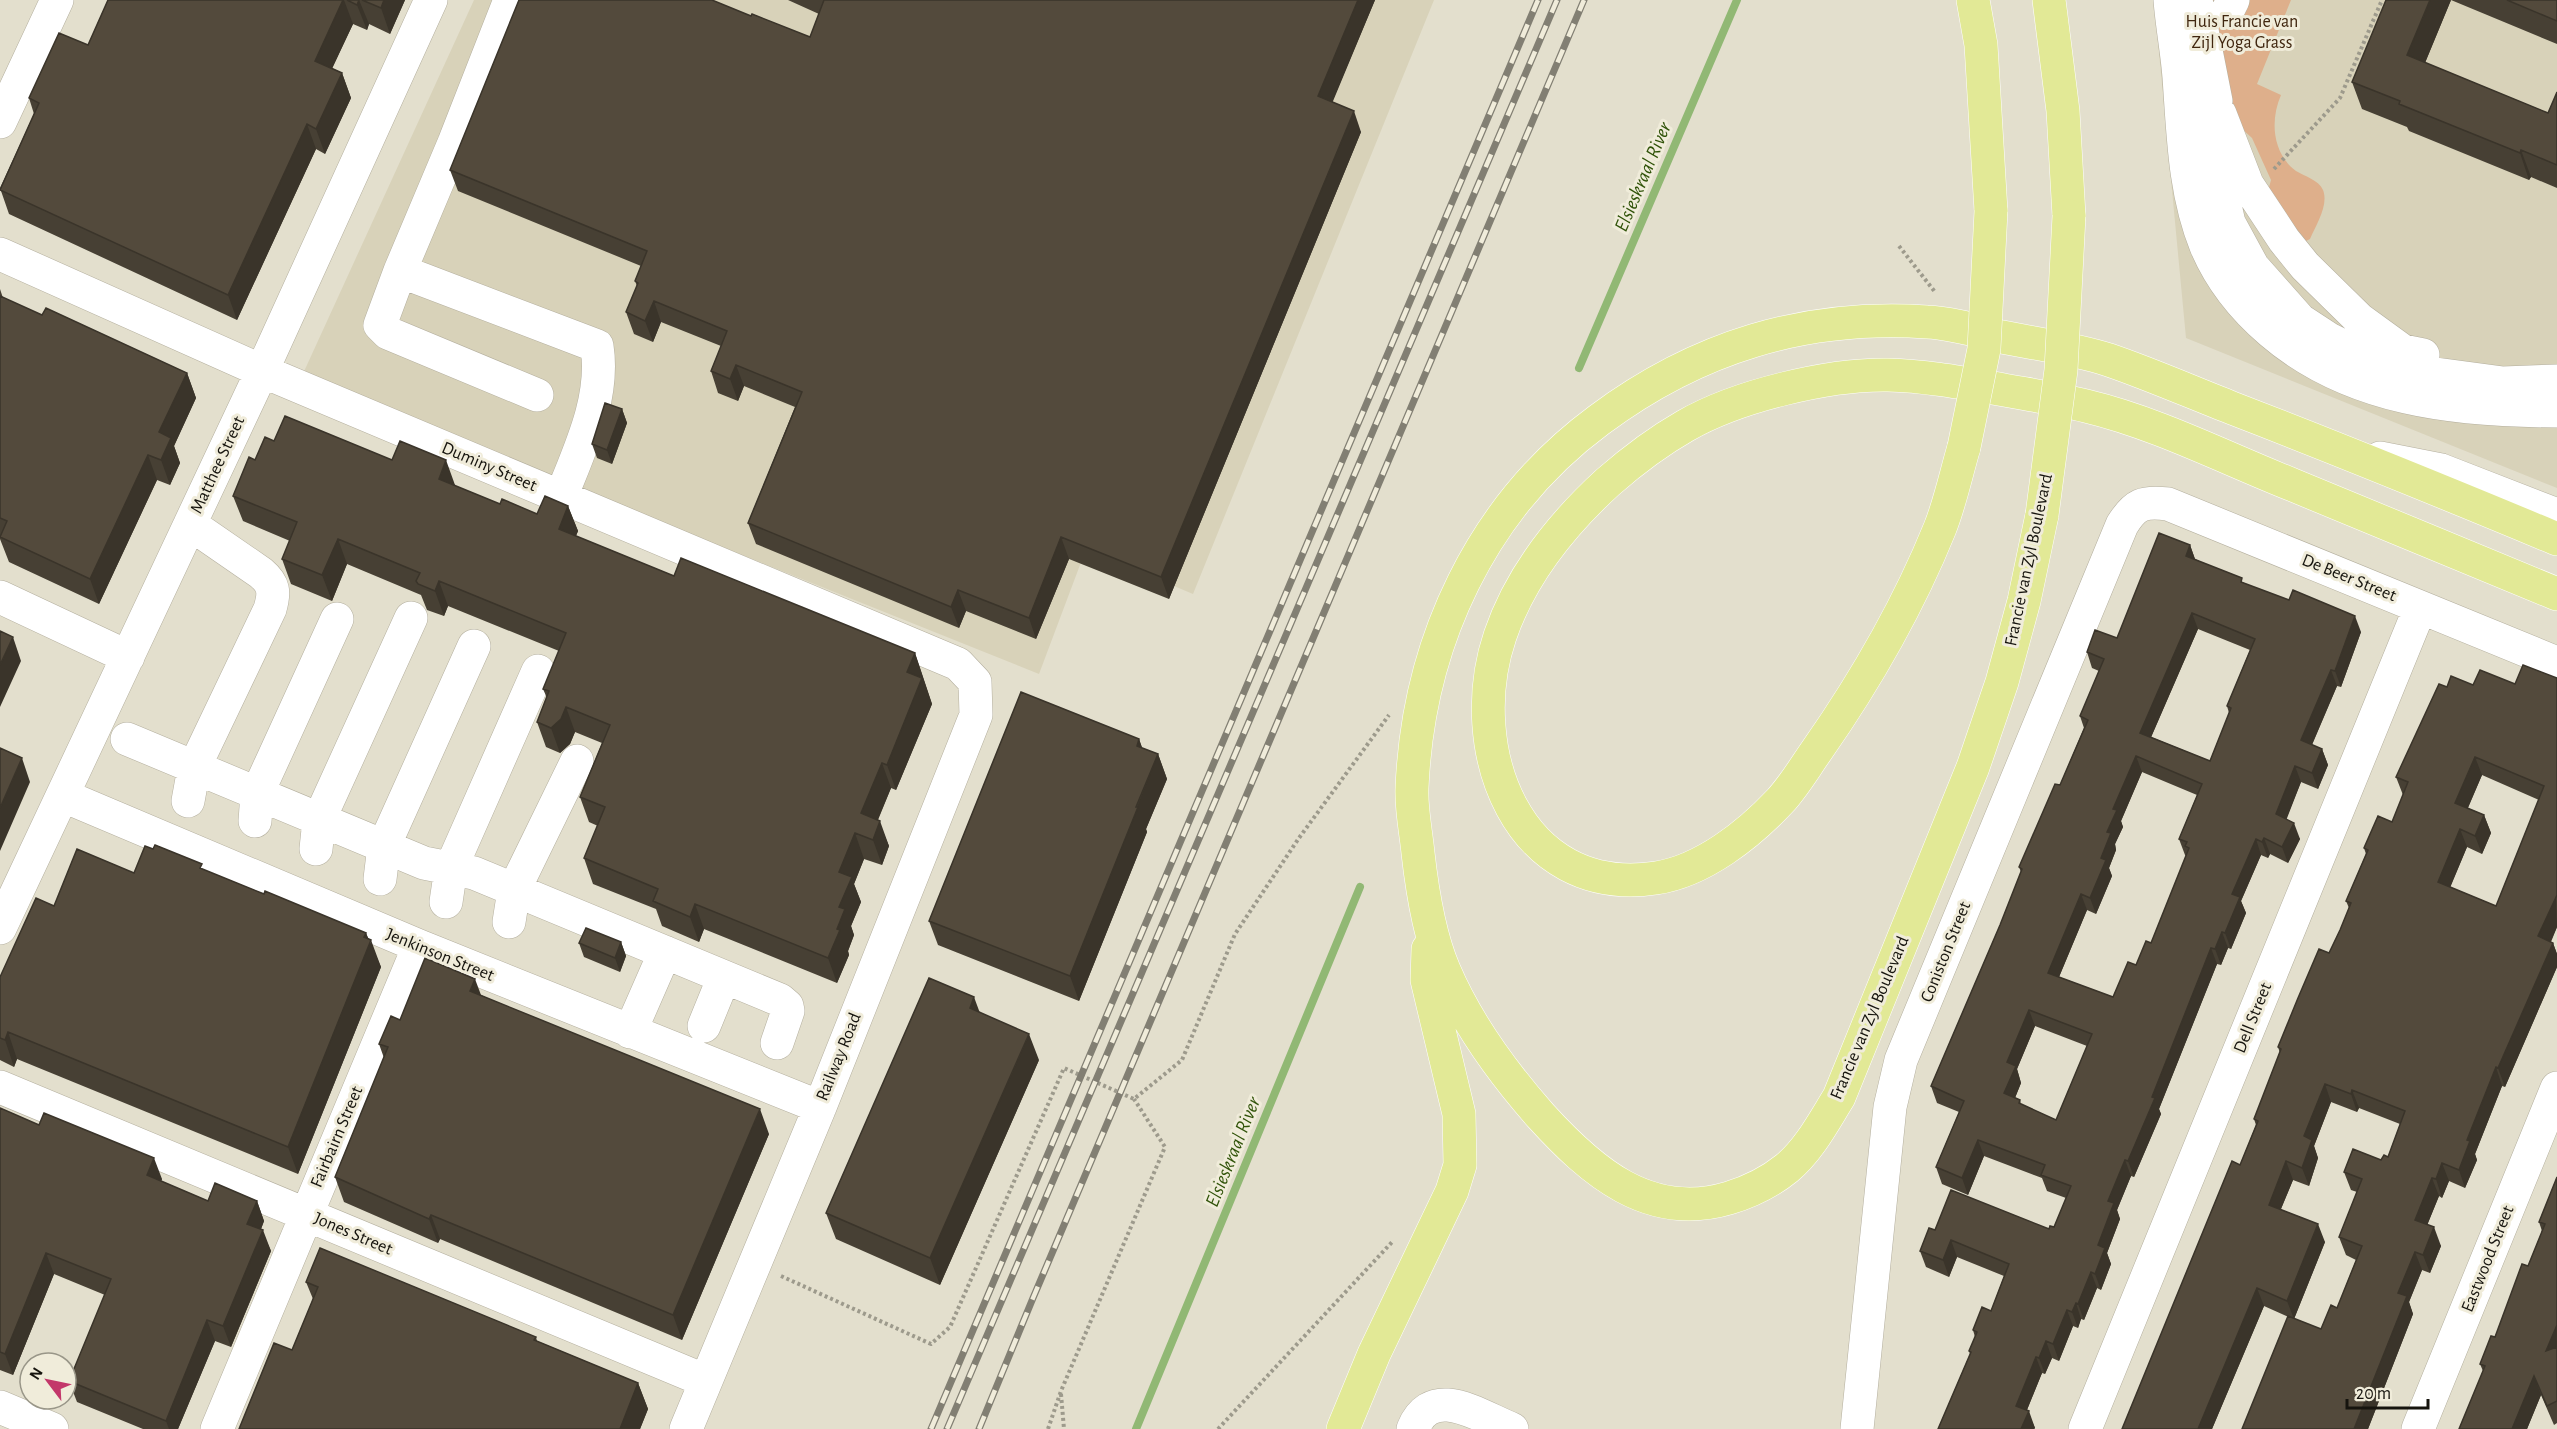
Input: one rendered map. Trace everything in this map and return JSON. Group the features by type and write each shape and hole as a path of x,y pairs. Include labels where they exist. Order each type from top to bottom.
{"main road":[{"path":"1973,0 1981,45 1991,211 1984,349 1964,447 1942,524 1895,626 1844,711 1783,798 1747,832 1715,854 1677,873 1654,879 1619,879 1572,867 1553,856 1525,830 1516,817 1497,771 1491,733 1490,693 1498,642 1507,618 1533,569 1588,500 1636,457 1688,424 1737,403 1804,384 1882,375 1933,377 2085,406 2190,443 2557,594"},
{"name":"Francie van Zyl Boulevard","path":"2049,0 2062,111 2069,216 2061,370 2042,516 2024,601 2002,682 1973,767 1839,1097 1819,1130 1788,1167 1747,1192 1709,1204 1675,1204 1640,1195 1614,1182 1563,1139 1510,1081 1474,1027 1443,968 1421,888 1412,792 1422,698 1448,613 1480,551 1527,486 1574,438 1626,399 1674,371 1745,343 1810,327 1877,320 1934,322 2106,359 2343,451 2557,538"},
{"path":"1343,1429 1374,1354 1452,1191 1460,1165 1459,1114 1428,980 1429,917"}],"street":[{"path":"0,122 57,0"},
{"name":"Matthee Street","path":"0,928 262,371 431,0"},
{"path":"510,0 380,325 388,333 537,395"},
{"path":"2170,0 2179,74 2183,146 2193,207 2206,246 2218,268 2252,316 2294,351 2330,372 2361,385 2412,400 2446,405 2504,411 2557,411"},
{"path":"2175,0 2201,178 2214,223 2242,276 2287,327 2318,349 2365,371 2414,384 2454,392 2525,397 2557,395"},
{"path":"2180,0 2229,223 2253,267 2300,320 2329,339 2355,352 2421,372 2504,383 2557,381"},
{"path":"2196,0 2234,184 2269,255 2289,281 2341,326 2370,341 2403,351 2468,364 2532,368 2557,365"},
{"name":"Duminy Street","path":"0,254 262,371 958,664 975,682"},
{"path":"400,271 597,346 600,368 577,402 550,492"},
{"path":"2343,451 2441,470 2557,515"},
{"name":"De Beer Street","path":"2139,505 2152,502 2168,504 2557,663"},
{"name":"Coniston Street","path":"1857,1429 1890,1107 1901,1060 2122,525 2130,512 2139,505"},
{"path":"188,801 194,768 270,609 273,593 270,580 190,524"},
{"path":"0,597 128,657"},
{"name":"Dell Street","path":"2085,1429 2420,608"},
{"path":"318,834 411,618"},
{"path":"256,807 337,620"},
{"path":"380,879 384,846 474,646"},
{"path":"446,902 451,868 538,671"},
{"name":"Railway Road","path":"686,1429 820,1107 976,714 975,682"},
{"path":"127,739 194,768 256,807 318,834 384,846 424,862 474,873 780,1000 787,1006 788,1011 777,1043"},
{"path":"509,922 514,890 577,761"},
{"name":"Jenkinson Street","path":"64,796 418,946 820,1107"},
{"name":"Fairbairn Street","path":"217,1429 418,946"},
{"path":"641,1037 674,956"},
{"path":"704,1026 724,977"},
{"name":"Jones Street","path":"0,1087 706,1381"},
{"name":"Eastwood Street","path":"2418,1429 2557,1088"},
{"path":"1421,1418 1438,1404 1456,1406 1512,1429"},
{"path":"0,1407 52,1429"}],"path":[{"path":"2267,176 2340,98 2382,0"},
{"path":"1899,246 1928,285 1940,297"},
{"path":"1134,1099 1182,1060 1235,934 1299,838 1391,712"},
{"path":"755,1264 931,1344 950,1327 1064,1068 1134,1099 1165,1147 1061,1391 1048,1429"},
{"path":"1218,1429 1397,1237"},
{"path":"1061,1391 1064,1429"}],"shaded area":[{"path":"474,0 1434,0 1193,594 1086,549 1039,674 301,378"},
{"path":"2154,0 2557,0 2557,488 2186,338"}],"green space":[{"name":"Huis Francie van Zijl Yoga Grass","path":"2203,0 2291,0 2257,84 2281,95 2275,115 2275,136 2282,155 2296,171 2315,181 2323,190 2324,202 2318,221 2310,239 2300,244 2266,199 2271,180 2252,138 2230,118"}],"building":[{"path":"108,0 343,0 315,61 342,73 316,129 307,124 228,295 0,190 39,103 29,98 59,33 88,45"},
{"path":"347,0 359,0 357,5"},
{"path":"362,0 384,0 381,8"},
{"path":"519,0 712,0 810,37 824,0 1358,0 1318,96 1354,111 1161,577 1061,537 1029,618 958,590 951,607 748,523 802,392 736,365 730,379 711,371 727,331 654,301 645,321 626,312 638,283 635,281 647,251 450,170"},
{"path":"2386,0 2430,0 2407,55 2548,113 2557,92 2557,165 2521,150 2520,153 2399,104 2400,101 2352,82"},
{"path":"2507,0 2557,0 2557,21"},
{"path":"0,296 42,315 46,308 187,373 159,432 171,438 161,460 148,455 90,579 0,537 7,521 0,518"},
{"path":"605,403 622,409 607,450 592,444"},
{"path":"285,416 392,460 400,441 446,460 439,479 500,504 502,499 537,514 545,496 568,506 559,529 674,576 681,558 915,653 907,672 922,678 887,765 882,763 861,813 880,821 873,840 855,833 839,872 852,877 839,907 845,909 837,929 840,930 828,958 695,904 690,917 653,901 658,889 584,858 605,807 580,797 610,725 566,707 561,719 551,728 537,722 549,691 543,689 566,633 439,581 435,591 418,584 416,581 420,573 338,539 322,575 282,559 297,522 233,496 249,457 255,460 265,437 274,441"},
{"path":"2159,533 2190,545 2186,556 2242,578 2241,582 2289,600 2293,590 2355,616 2335,671 2331,670 2301,740 2322,749 2312,773 2295,766 2276,814 2294,823 2282,847 2264,838 2262,842 2256,839 2232,894 2240,897 2225,933 2222,932 2215,949 2211,948 2152,1097 2155,1098 2108,1201 2114,1203 2098,1245 2105,1248 2095,1274 2091,1272 2078,1304 2076,1303 2072,1312 2067,1310 2053,1344 2046,1341 2039,1358 2036,1357 2016,1406 2029,1411 2021,1429 1938,1429 1971,1352 1969,1351 1977,1332 1973,1330 1982,1307 1991,1311 2009,1264 1951,1240 1943,1260 1920,1251 1929,1228 1935,1230 1951,1190 2049,1229 2050,1226 2054,1227 2071,1186 2041,1175 2045,1165 1978,1140 1962,1178 1936,1167 1964,1101 1931,1086 2000,925 2022,869 2019,867 2055,784 2060,785 2088,720 2080,716 2104,659 2087,652 2095,630 2117,638","holes":["2192,613 2255,639 2227,706 2231,708 2210,761 2140,733","2136,756 2202,784 2179,839 2187,842 2185,846 2189,848 2151,943 2146,941 2136,965 2128,962 2113,997 2048,973 2081,894 2090,898 2106,860 2101,858 2111,833 2107,832 2117,810 2113,809","2029,1010 2092,1034 2056,1120 2019,1103 2020,1100 2004,1093 2016,1066 2007,1062"]},
{"path":"0,631 13,637 0,665"},
{"path":"2523,665 2557,678 2557,895 2538,936 2553,943 2498,1068 2496,1067 2467,1140 2470,1141 2459,1170 2442,1163 2436,1179 2432,1178 2415,1220 2434,1227 2423,1255 2415,1252 2398,1293 2407,1296 2354,1429 2242,1429 2288,1316 2321,1329 2331,1305 2337,1308 2362,1246 2339,1237 2362,1179 2344,1172 2353,1149 2381,1160 2384,1155 2388,1157 2405,1111 2352,1090 2351,1094 2325,1084 2304,1136 2312,1140 2302,1168 2286,1161 2269,1205 2318,1224 2287,1301 2257,1288 2198,1429 2122,1429 2232,1161 2240,1165 2258,1121 2254,1119 2281,1049 2278,1047 2319,949 2329,953 2340,930 2351,903 2346,901 2368,850 2364,848 2378,816 2392,822 2408,782 2396,777 2439,684 2447,687 2451,676 2473,685 2480,670 2515,684","holes":["2475,757 2544,786 2496,906 2438,882 2460,829 2475,836 2484,815 2455,803"]},
{"path":"1021,692 1139,739 1137,746 1158,754 1070,976 929,921"},
{"path":"0,748 22,758 0,808"},
{"path":"155,845 202,864 200,868 264,894 265,891 366,933 364,937 371,940 288,1147 8,1032 5,1040 0,1038 0,977 36,898 54,906 77,849 134,873 145,846 153,849"},
{"path":"586,928 621,942 615,958 579,943"},
{"path":"425,958 475,979 470,991 760,1109 673,1315 431,1215 429,1219 335,1177 388,1047 379,1044 391,1016 400,1020"},
{"path":"929,978 974,997 970,1008 1029,1034 930,1258 826,1213"},
{"path":"0,1108 39,1125 44,1113 154,1158 147,1175 208,1201 215,1183 257,1201 247,1224 263,1230 223,1326 207,1320 166,1421 78,1385 78,1359 111,1279 46,1253 5,1354 0,1352"},
{"path":"2557,1177 2557,1325 2546,1351 2557,1347 2557,1401 2547,1406 2534,1376 2512,1429 2459,1429 2485,1366 2480,1364 2491,1336 2495,1337 2522,1264 2528,1266 2545,1224 2539,1222"},
{"path":"320,1248 536,1337 534,1340 638,1383 620,1429 239,1429 274,1343 292,1350 318,1287 306,1282"}],"waterway":[{"name":"Elsieskraal River","path":"1579,368 1737,0"},
{"name":"Elsieskraal River","path":"1136,1429 1360,887"}],"railway":[{"path":"931,1429 1538,0"},
{"path":"947,1429 1557,0"},
{"path":"979,1429 1584,0"}]}
